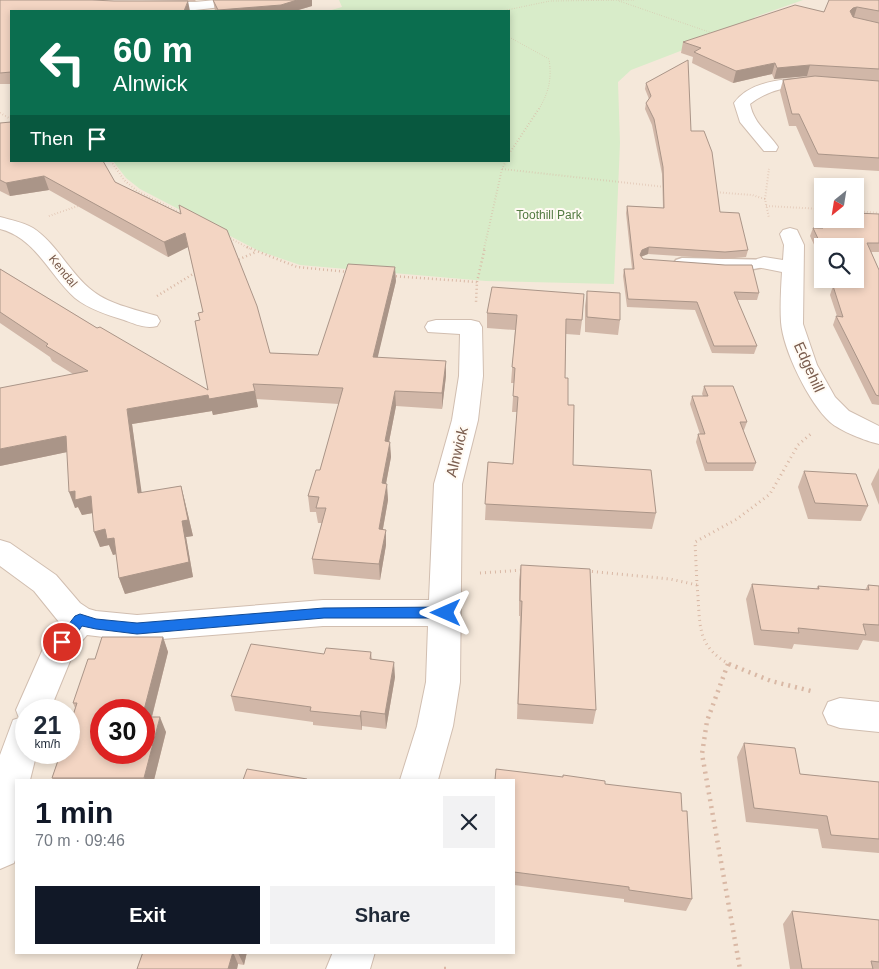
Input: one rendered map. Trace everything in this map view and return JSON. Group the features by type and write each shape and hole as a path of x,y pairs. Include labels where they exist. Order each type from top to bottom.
{"street":[{"path":"134,6 195,6 246,2"},
{"path":"770,147 745,129 746,121 742,103 757,91 799,82 879,87"},
{"name":"Kendal","path":"0,224 22,230 37,240 82,294 94,301 140,318 152,300"},
{"name":"Edgehill","path":"790,234 794,245 792,324 803,358 814,383 825,401 840,418 879,436"},
{"path":"764,263 792,267"},
{"path":"436,327 471,327"},
{"name":"Alnwick","path":"419,779 435,726 441,691 446,613 445,577 448,484 465,420 471,376 471,327"},
{"path":"0,551 44,583 59,602 80,620 96,624 137,628 324,613 446,613"},
{"path":"38,699 62,642 80,620"},
{"path":"840,713 879,717"},
{"path":"0,849 15,764"}],"lane":[{"path":"668,256 728,265 764,263"}],"path":[{"path":"507,10 550,1 635,0"},
{"path":"619,1 718,35"},
{"path":"510,38 549,59 552,71 550,92 510,152"},
{"path":"770,147 767,150 766,206 814,209"},
{"path":"112,162 123,179 137,191 188,217"},
{"path":"471,327 476,309 477,282 502,168 505,162"},
{"path":"502,168 598,181 673,188"},
{"path":"118,186 123,179"},
{"path":"711,191 752,195 765,199"},
{"path":"22,230 51,215 86,203"},
{"path":"864,212 879,213"},
{"path":"222,234 256,252 297,267 351,272"},
{"path":"229,264 256,252"},
{"path":"152,300 193,272 200,270"},
{"path":"384,275 477,282"},
{"path":"840,418 802,439 768,496 730,523 706,533 694,542 696,585 705,643 714,656 728,664 795,688 815,692 840,713"},
{"path":"445,577 526,570"},
{"path":"579,571 620,573 670,579 696,585"},
{"path":"728,664 707,721 702,754 740,969"},
{"path":"444,969 450,969"}],"shaded area":[{"path":"0,0 879,0 879,969 0,969"}],"green space":[{"name":"Toothill Park","path":"339,0 803,0 755,17 748,25 631,70 618,82 620,143 614,284 486,281 300,265 259,251 140,189 126,178 114,162 510,162 510,10 332,10 342,7"}],"building":[{"path":"0,0 188,1 184,10 10,10 10,72 0,73"},
{"path":"213,0 297,0 281,5 218,10"},
{"path":"829,0 879,0 879,11 857,7 850,11 853,17 879,23 879,69 810,65 777,68 775,63 736,71 694,52 701,48 683,42 795,5 824,12"},
{"path":"688,60 691,131 704,131 712,152 720,212 739,213 748,250 725,252 649,247 642,250 640,255 643,259 752,265 759,293 734,292 757,346 714,346 697,302 628,299 624,269 634,269 627,206 664,208 663,167 654,119 646,103 651,96 646,83"},
{"path":"815,76 879,81 879,158 818,154 799,114 792,114 783,80"},
{"path":"10,122 10,162 104,162 115,182 181,214 179,205 227,230 257,306 270,353 318,355 348,264 395,267 373,357 446,361 442,393 395,391 385,441 390,442 382,483 387,484 379,529 386,530 379,564 312,559 326,508 316,508 319,497 308,496 316,470 320,470 343,388 253,384 255,391 209,399 208,395 127,409 138,493 181,486 188,520 182,521 189,562 119,578 114,538 107,539 105,529 94,532 91,496 75,500 75,491 69,492 66,436 0,449 0,388 88,371 46,346 48,344 0,312 0,269 97,328 100,327 208,390 195,321 200,320 198,313 203,312 185,233 164,242 44,176 6,183 0,180 0,123"},
{"path":"864,213 879,214 879,243 867,243 879,270 879,396 876,395 836,316 843,317 834,288 864,288 864,238 818,238 814,228 864,228"},
{"path":"492,287 584,294 582,320 566,319 565,378 568,378 568,405 574,405 573,465 651,470 656,513 485,504 488,462 513,464 518,397 513,396 515,368 512,367 517,315 487,313"},
{"path":"587,291 620,293 620,320 587,317"},
{"path":"704,386 733,386 747,422 740,422 756,463 707,463 698,434 705,434 692,396 708,396"},
{"path":"804,471 856,474 868,506 815,503"},
{"path":"521,565 590,569 596,710 518,704 522,601 520,601"},
{"path":"752,584 819,589 818,586 869,590 868,585 879,586 879,625 863,624 866,635 798,628 799,633 761,630"},
{"path":"102,637 163,637 147,699 90,699 90,764 148,764 144,778 52,778 57,764 80,764 80,699 74,699 88,659 95,659"},
{"path":"251,644 324,654 326,648 371,652 370,659 394,662 385,714 361,711 360,716 310,711 311,707 231,696"},
{"path":"155,717 160,717 155,736"},
{"path":"744,743 795,748 800,774 879,782 879,839 831,835 827,816 754,808"},
{"path":"247,769 307,779 243,779"},
{"path":"496,769 563,777 563,775 605,781 605,784 681,793 682,811 687,811 692,899 629,890 629,887 515,872 515,779 495,779"},
{"path":"792,911 879,920 879,962 871,961 873,969 802,969"},
{"path":"142,954 232,954 228,969 137,969"}],"route":[{"path":"62,642 80,620 114,627 137,628 324,613 446,613"}]}
